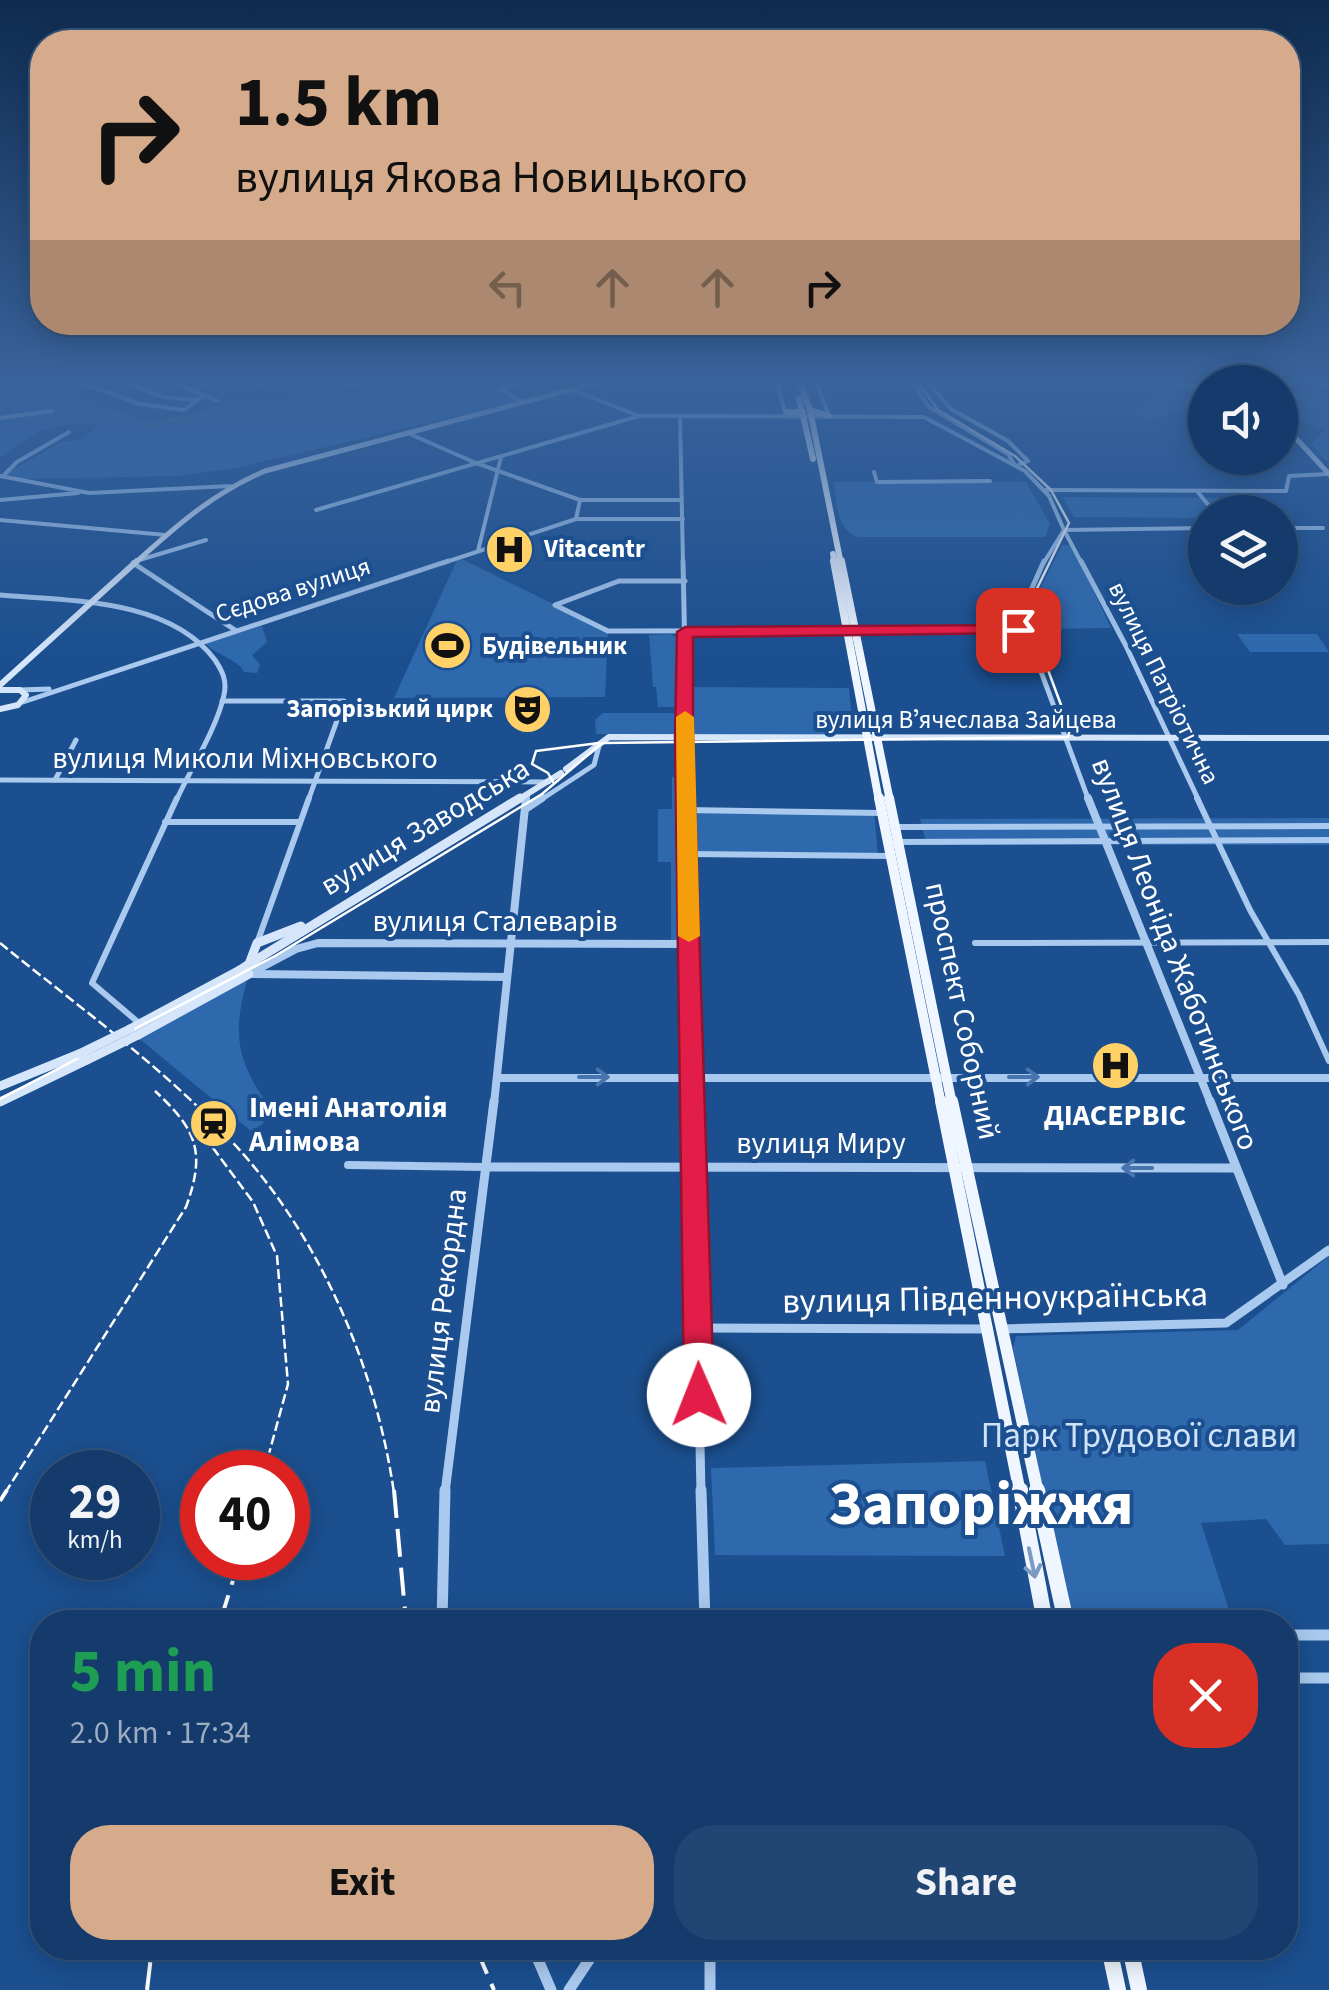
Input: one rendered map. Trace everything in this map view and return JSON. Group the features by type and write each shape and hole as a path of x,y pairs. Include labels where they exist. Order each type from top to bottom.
{"main road":[{"path":"0,688 202,502 230,486 282,471"},
{"name":"проспект Соборний","path":"819,471 940,1076 995,1329 1063,1610"},
{"path":"9,677 17,690"},
{"path":"0,688 26,695 23,702 1,709"},
{"name":"вулиця Вʼячеслава Зайцева","path":"604,741 1329,739"},
{"name":"вулиця Заводська","path":"0,1102 246,969 312,922 549,782 604,741"},
{"name":"вулиця Заводська","path":"257,943 312,922"},
{"path":"246,969 257,943"},
{"name":"вулиця Заводська","path":"0,1086 83,1057"},
{"name":"проспект Соборний","path":"995,1329 1042,1610"},
{"path":"1112,1960 1118,1990"},
{"path":"1133,1960 1139,1990"}],"street":[{"path":"316,510 452,471"},
{"path":"478,551 495,471"},
{"path":"497,471 580,500 682,500"},
{"path":"681,471 705,1610"},
{"name":"вулиця Патріотична","path":"1022,471 1045,490 1073,541 1250,910 1272,943 1329,1061"},
{"path":"874,472 876,482 990,482"},
{"path":"1045,490 1286,490 1290,476 1328,472"},
{"path":"2,476 89,492"},
{"path":"0,500 230,486"},
{"path":"1197,491 1200,495"},
{"path":"576,519 580,500"},
{"name":"Сєдова вулиця","path":"23,702 576,519 683,520"},
{"path":"0,520 166,535"},
{"path":"686,582 619,582 554,604 608,631 1025,630 1020,616 1025,598 1064,530 1188,528"},
{"path":"1298,528 1323,528"},
{"path":"134,562 206,540"},
{"path":"134,562 234,630"},
{"path":"0,595 89,604 137,614 179,629 199,642 225,674 222,701 92,982 136,1029"},
{"name":"вулиця Леоніда Жаботинського","path":"1025,630 1283,1285"},
{"path":"17,690 64,687"},
{"path":"222,701 344,701 257,943"},
{"path":"55,780 76,740"},
{"path":"527,808 594,765 596,749 604,741"},
{"name":"вулиця Миколи Міхновського","path":"0,780 549,782"},
{"name":"вулиця Рекордна","path":"442,1610 445,1487 497,1078 526,795"},
{"path":"686,810 887,813"},
{"path":"165,822 300,822"},
{"path":"890,827 1329,826"},
{"path":"893,842 1329,840"},
{"path":"687,854 896,856"},
{"path":"975,943 1329,942"},
{"name":"вулиця Сталеварів","path":"246,969 307,944 689,944"},
{"path":"246,969 506,976"},
{"path":"497,1078 1329,1078"},
{"name":"вулиця Миру","path":"348,1165 1234,1168"},
{"name":"вулиця Південноукраїнська","path":"698,1328 995,1329 1226,1323 1329,1250"},
{"path":"1298,1634 1329,1635"},
{"path":"1298,1678 1329,1678"},
{"path":"539,1960 552,1990"},
{"path":"569,1990 590,1960"},
{"path":"710,1960 710,1990"}],"green space":[{"path":"10,471 214,471 176,476 23,479 5,474"},
{"path":"833,482 1026,482 1050,524 1045,537 858,537 842,523"},
{"path":"1062,497 1188,498 1188,518 1074,517"},
{"path":"1062,545 1072,545 1111,628 1033,629 1030,609"},
{"path":"462,559 608,631 605,697 394,698 457,560"},
{"path":"262,626 267,642 252,655 260,665 257,673 244,672 205,643"},
{"path":"670,634 677,638 678,707 658,707 649,635"},
{"path":"1237,634 1317,634 1329,652 1250,652"},
{"path":"691,687 849,688 852,720 823,720 828,735 693,734"},
{"path":"603,713 675,713 675,734 596,734 595,720"},
{"path":"672,777 683,777 685,941 671,941 671,862 658,862 658,809 672,809"},
{"path":"686,810 874,812 878,856 687,854"},
{"path":"1329,818 1329,845 927,845 920,819"},
{"path":"249,974 239,1039 246,1068 264,1099 252,1107 264,1123 251,1131 136,1036"},
{"name":"Парк Трудової слави","path":"1329,1256 1329,1544 1285,1545 1266,1519 1201,1523 1229,1610 1068,1610 1013,1348 1016,1336 1238,1330"},
{"path":"985,1461 1005,1556 715,1555 711,1468"}],"tram line":[{"path":"0,1099 275,956 542,794 602,743 1068,737 1070,729 1026,611 1069,523 1051,490 1031,471"},
{"path":"553,782 548,773 532,764 536,751 599,743"}],"railway":[{"path":"0,943 181,1091 266,1182 319,1264 359,1353 386,1446 394,1493"},
{"path":"5,1493 186,1207 196,1171 194,1143 189,1130 155,1091"},
{"path":"196,1125 253,1202 277,1256 288,1384 270,1450"},
{"path":"0,1501 7,1490"},
{"path":"394,1490 405,1610"},
{"path":"224,1610 233,1580"},
{"path":"147,1990 151,1960"},
{"path":"481,1960 494,1990"}],"slow traffic":[{"path":"685,717 689,936"}],"place":[{"name":"Vitacentr","path":"509,549"},
{"name":"Будівельник","path":"447,646"},
{"name":"Запорізький цирк","path":"528,709"},
{"name":"ДІАСЕРВІС","path":"1115,1066"},
{"name":"Імені Анатолія Алімова","path":"214,1124"}],"district":[{"name":"Запоріжжя","path":"981,1505"}],"route":[{"path":"699,1395 685,632 1018,630"}]}
